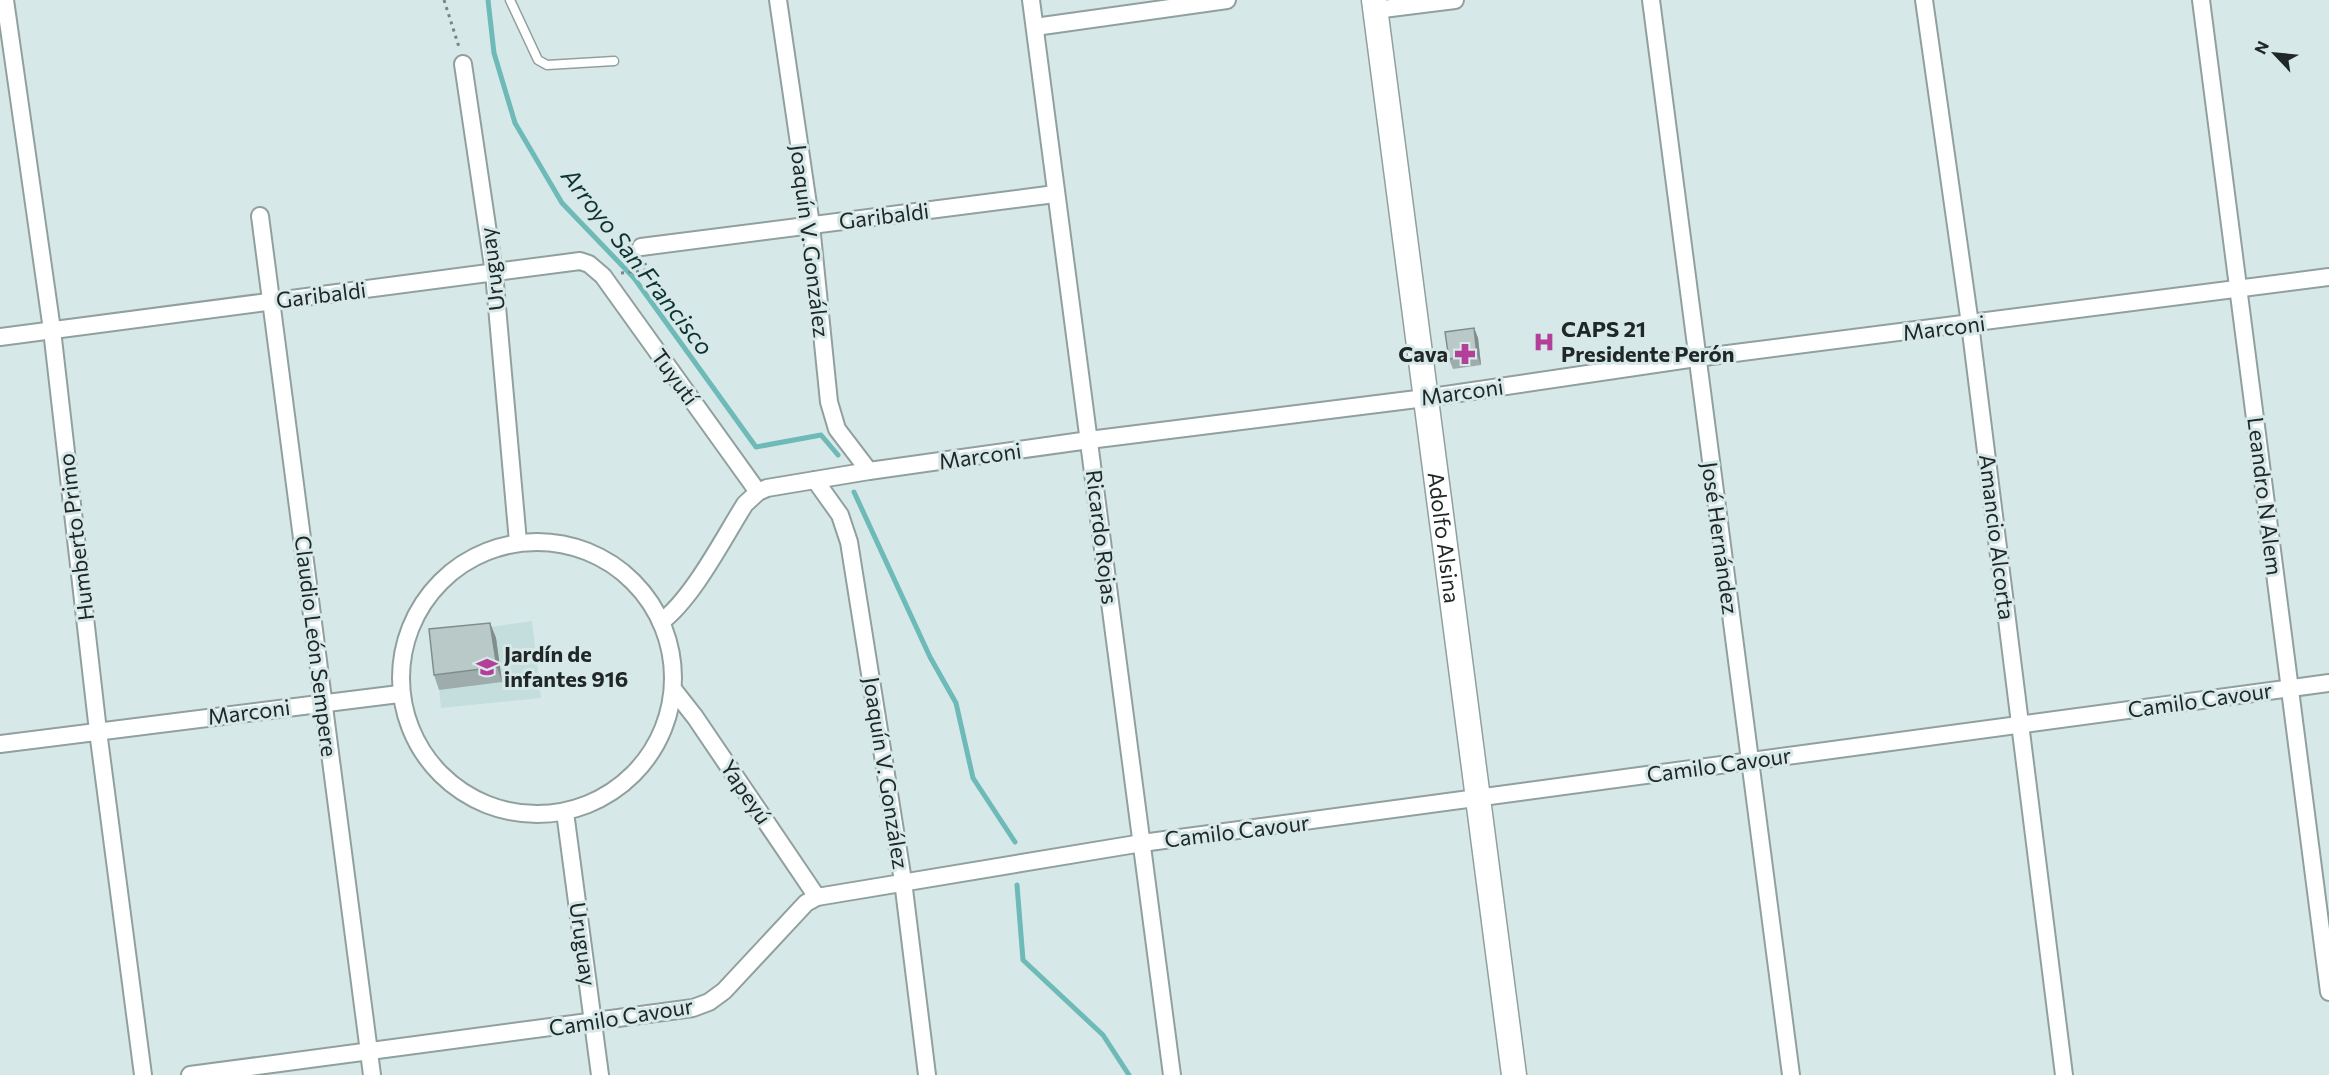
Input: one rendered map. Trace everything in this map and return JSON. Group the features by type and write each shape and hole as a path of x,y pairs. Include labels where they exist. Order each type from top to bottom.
{"street":[{"name":"Humberto Primo","path":"5,0 52,330 98,731 143,1075"},
{"name":"Joaquín V. González","path":"778,0 811,225 833,418 837,429 869,471"},
{"name":"Ricardo Rojas","path":"1031,0 1172,1075"},
{"path":"1035,27 1227,0"},
{"path":"1375,5 1455,0"},
{"name":"José Hernández","path":"1651,0 1791,1075"},
{"name":"Amancio Alcorta","path":"1924,0 1970,324 2064,1075"},
{"name":"Leandro N Alem","path":"2201,0 2329,992"},
{"name":"Adolfo Alsina","path":"1375,5 1514,1075"},
{"name":"Uruguay","path":"463,64 494,273 518,542"},
{"name":"Garibaldi","path":"641,247 1055,194"},
{"name":"Claudio León Sempere","path":"260,216 372,1075"},
{"name":"Garibaldi","path":"0,337 494,273 569,261 589,264"},
{"name":"Tuyutí","path":"589,264 603,276 758,492"},
{"name":"Marconi","path":"758,492 767,488 869,471 1089,440 1425,398 1696,358 2329,278"},
{"name":"Joaquín V. González","path":"815,480 840,515 849,542 903,881 927,1075"},
{"path":"661,622 673,613 686,597 745,504 758,492"},
{"path":"518,542 555,542 591,551 623,571 649,598 661,622 673,656 673,689 665,727 642,766 607,795 565,812 521,814 479,802 442,777 416,742 399,694 402,657 416,615 441,580 477,555 518,542"},
{"name":"Camilo Cavour","path":"190,1075 693,1008 709,1002 724,991 806,903 817,897 903,881 1142,843 2329,683"},
{"name":"Yapeyú","path":"673,689 695,717 817,897"},
{"name":"Marconi","path":"0,744 399,694"},
{"name":"Uruguay","path":"565,812 600,1075"}],"lane":[{"path":"510,0 538,60 547,65 614,61"}],"path":[{"path":"444,0 463,64"},
{"path":"617,274 646,270"}],"shaded area":[{"name":"Jardín de infantes 916","path":"532,621 541,698 441,708 434,635"}],"building":[{"path":"1474,328 1477,355 1449,359 1445,332"},
{"path":"490,623 497,667 434,675 429,629"}],"waterway":[{"name":"Arroyo San Francisco","path":"488,0 494,53 515,123 562,203 634,278 756,447 821,435 838,455"},
{"name":"Arroyo San Francisco","path":"854,492 930,657 956,703 973,778 1015,842"},
{"name":"Arroyo San Francisco","path":"1017,885 1023,960 1103,1035 1129,1075"}],"place":[{"name":"CAPS 21 Presidente Perón","path":"1544,342"},
{"name":"Cava","path":"1465,354"},
{"name":"Jardín de infantes 916","path":"487,667"}]}
